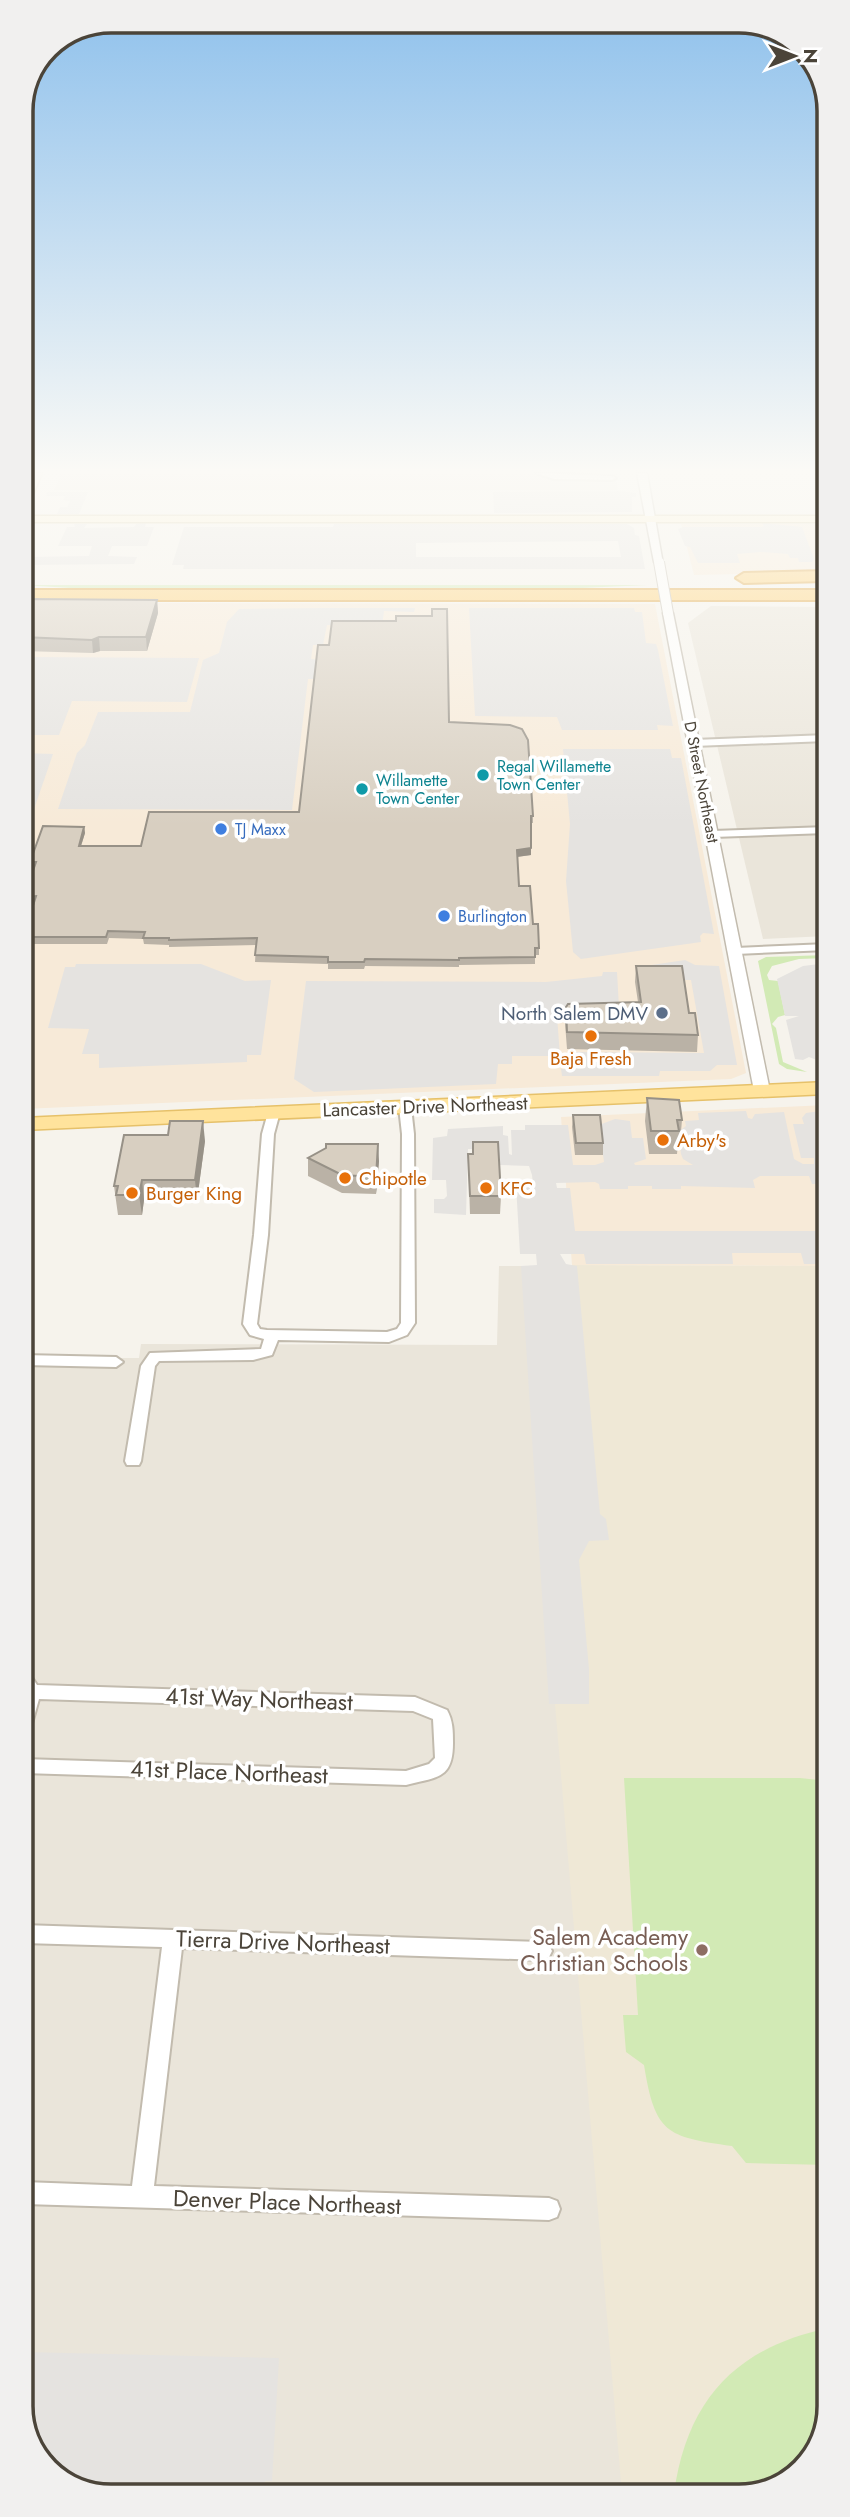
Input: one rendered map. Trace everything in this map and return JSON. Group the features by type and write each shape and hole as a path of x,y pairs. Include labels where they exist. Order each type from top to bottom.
{"highway":[{"path":"33,595 817,596"}],"main road":[{"name":"Lancaster Drive Northeast","path":"33,1123 817,1088"}],"street":[{"name":"D Street Northeast","path":"664,590 762,1091"},
{"path":"694,743 817,738"},
{"path":"713,834 817,830"},
{"path":"736,951 817,947"},
{"path":"274,1112 268,1134 261,1235 250,1324 255,1332 272,1335 389,1337 402,1332 408,1322 408,1134 405,1107"},
{"path":"133,1461 148,1366 155,1356 253,1355 267,1352 272,1335"},
{"path":"33,1360 116,1362"},
{"name":"41st Way Northeast","path":"33,1685 415,1704 441,1715 444,1727 444,1760 435,1770"},
{"name":"41st Place Northeast","path":"33,1766 406,1778 435,1770"},
{"name":"Tierra Drive Northeast","path":"33,1934 542,1951"},
{"path":"142,2197 173,1939"},
{"name":"Denver Place Northeast","path":"33,2193 550,2209"}],"shaded area":[{"name":"Willamette Town Center","path":"33,603 655,604 746,1073 731,1079 33,1109"},
{"path":"711,606 817,607 817,936 763,939 688,623"},
{"path":"415,608 414,612 384,611 382,626 327,625 323,645 313,645 311,659 321,660 318,679 308,679 292,810 58,809 77,753 85,745 98,712 190,712 203,660 219,653 227,622 239,609"},
{"path":"469,608 634,608 635,612 642,612 646,643 656,644 658,650 673,726 657,725 658,730 562,730 557,717 475,716"},
{"path":"33,657 199,658 187,702 72,701 59,735 33,735"},
{"path":"563,749 670,749 672,758 681,758 714,934 703,933 700,936 701,942 581,959 573,952 566,881 570,824"},
{"path":"33,753 53,754 33,812"},
{"path":"685,960 695,965 719,966 737,1065 717,1065 710,1071 660,1071 659,1076 562,1076 561,1069 576,1069 576,1052 704,1053 691,980 650,980 645,966"},
{"path":"76,964 201,964 245,981 271,980 261,1055 247,1055 247,1062 99,1068 99,1054 82,1054 89,1029 48,1028 65,967 75,967"},
{"path":"817,964 817,1060 809,1057 803,1060 795,1059 786,1020 799,1016 785,1016 777,979 803,966"},
{"path":"603,972 617,972 619,1007 576,1016 557,1016 560,1056 512,1056 512,1064 498,1064 496,1084 314,1092 294,1079 306,981 546,982 602,976"},
{"path":"817,1105 817,1266 572,1265 561,1117"},
{"path":"746,1111 748,1118 752,1119 755,1114 784,1112 794,1159 803,1164 814,1164 814,1158 801,1158 793,1124 804,1124 802,1118 806,1113 817,1111 817,1184 812,1184 809,1176 760,1176 753,1180 755,1188 681,1186 681,1189 652,1189 652,1186 628,1186 628,1189 600,1189 595,1182 556,1183 557,1188 570,1188 575,1231 817,1231 817,1264 804,1264 801,1253 732,1253 733,1264 586,1264 584,1254 560,1254 566,1264 577,1266 600,1514 606,1519 609,1540 589,1541 579,1560 589,1669 589,1704 549,1704 521,1266 537,1265 536,1254 520,1254 516,1185 533,1185 532,1175 529,1166 500,1165 498,1149 468,1149 466,1215 434,1213 434,1199 444,1199 447,1196 446,1180 432,1180 433,1138 447,1136 448,1129 503,1126 503,1135 508,1136 509,1154 512,1155 511,1130 525,1130 525,1125 568,1125 573,1165 595,1165 604,1162 599,1125 615,1119 630,1121 632,1138 643,1138 646,1159 634,1163 635,1165 693,1165 683,1159 678,1132 686,1126 685,1121 699,1120 698,1113"},
{"name":"Salem Academy Christian Schools","path":"572,1265 817,1266 817,2405 813,2431 801,2453 782,2471 749,2483 621,2484 555,1704 587,1704 576,1521 592,1451"},
{"path":"499,1266 817,1266 817,2405 813,2431 801,2453 782,2471 759,2481 738,2484 106,2484 82,2478 68,2471 46,2449 36,2426 33,2405 33,1358 139,1358 141,1344 497,1345"},
{"path":"33,2352 279,2358 272,2481 265,2481 265,2484 106,2484 68,2471 46,2449 36,2426 33,2405"}],"green space":[{"path":"817,955 817,958 799,959 772,966 767,975 769,980 778,981 785,1015 778,1017 772,1024 776,1028 783,1062 807,1072 787,1069 779,1064 758,961 766,957"},
{"path":"624,1778 817,1780 817,2165 746,2163 732,2146 692,2139 667,2128 653,2105 644,2065 626,2052 623,2015 638,2015"},
{"path":"817,2331 815,2421 813,2431 801,2453 782,2471 759,2481 738,2484 676,2484 691,2430 704,2404 722,2382 743,2364 796,2337"}],"building":[{"path":"33,599 157,600 146,637 99,637 92,640 33,637"},
{"name":"Willamette Town Center","path":"432,609 447,609 449,722 510,725 522,729 528,740 533,816 531,848 517,850 519,886 530,886 533,924 538,924 539,948 535,948 535,957 459,960 365,959 364,962 328,962 328,957 255,955 257,938 169,940 143,938 145,932 108,931 106,937 33,937 33,905 36,896 33,896 33,871 36,862 33,862 33,854 43,826 84,827 79,846 141,846 149,812 299,812 318,645 329,645 332,621 396,621 396,616 432,616"},
{"path":"636,966 682,966 689,1013 695,1013 698,1035 567,1032 568,1004 641,1002"},
{"path":"647,1098 679,1100 682,1120 677,1120 679,1131 651,1131"},
{"path":"573,1115 600,1115 603,1143 576,1143"},
{"path":"170,1121 203,1121 195,1180 142,1180 139,1195 116,1195 118,1186 114,1186 124,1135 168,1135"},
{"path":"473,1142 498,1142 501,1196 470,1196 468,1154 473,1154"},
{"path":"326,1144 378,1144 376,1177 342,1175 308,1158 326,1148"}],"place":[{"name":"Regal Willamette Town Center","path":"483,775"},
{"name":"Willamette Town Center","path":"362,789"},
{"name":"TJ Maxx","path":"221,829"},
{"name":"Burlington","path":"444,916"},
{"name":"North Salem DMV","path":"662,1013"},
{"name":"Baja Fresh","path":"591,1036"},
{"name":"Arby's","path":"663,1140"},
{"name":"Chipotle","path":"345,1178"},
{"name":"KFC","path":"486,1188"},
{"name":"Burger King","path":"132,1193"},
{"name":"Salem Academy Christian Schools","path":"702,1950"}]}
